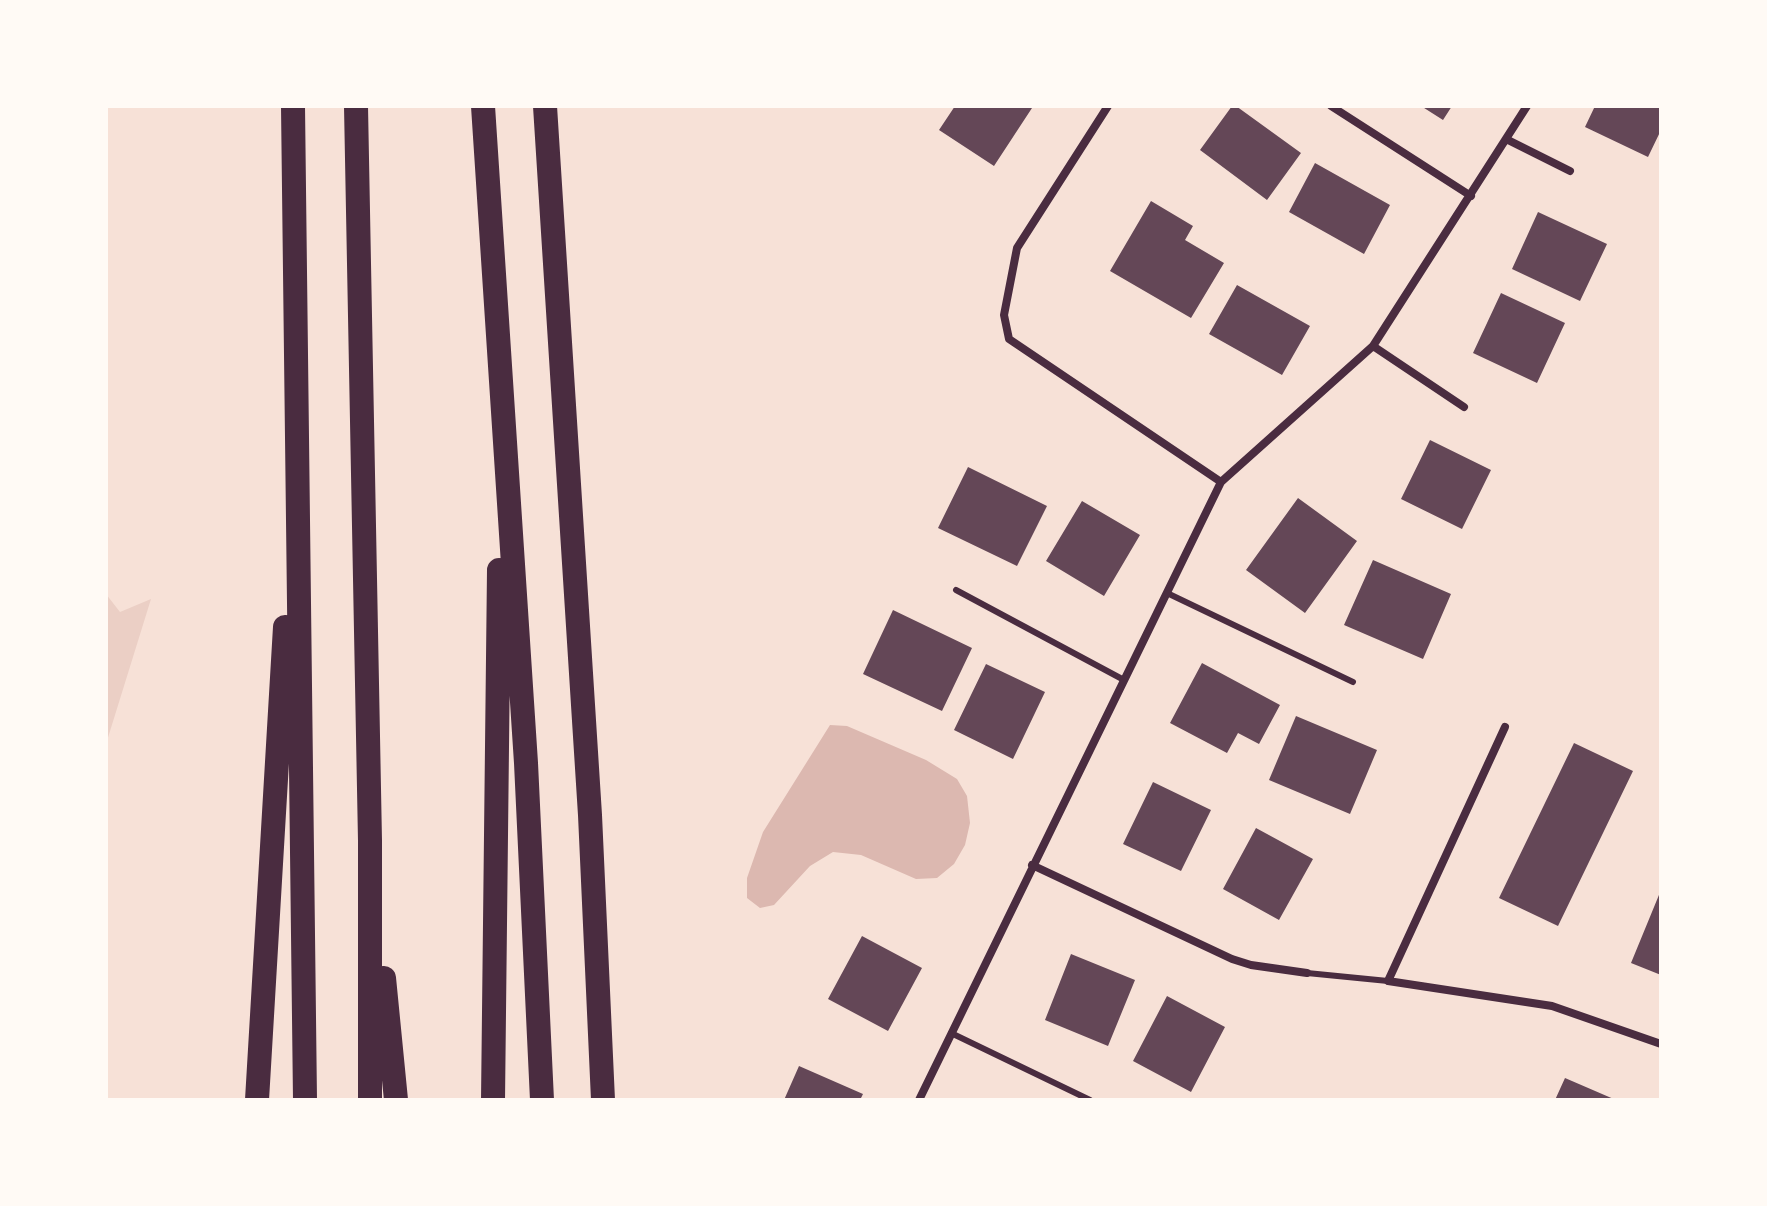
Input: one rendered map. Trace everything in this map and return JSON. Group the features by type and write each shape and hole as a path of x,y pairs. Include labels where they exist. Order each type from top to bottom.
{"highway":[{"path":"293,106 305,1100"},
{"path":"356,106 370,841 370,1100"},
{"path":"483,106 526,763 542,1100"},
{"path":"545,106 590,815 603,1100"},
{"path":"493,1100 502,389"},
{"path":"257,1100 296,445"},
{"path":"590,815 618,1100"},
{"path":"370,841 396,1100"}],"street":[{"path":"1108,106 1017,248 1004,315 1009,339 1221,482"},
{"path":"1331,106 1471,196"},
{"path":"919,1100 1221,482 1373,346 1527,106"},
{"path":"1506,139 1570,171"},
{"path":"1373,346 1464,407"},
{"path":"1505,727 1388,981 1552,1006 1661,1044"},
{"path":"1032,865 1232,959 1251,965 1307,973"}],"lane":[{"path":"956,590 1124,680"},
{"path":"1167,593 1353,682"},
{"path":"1307,973 1388,981"},
{"path":"951,1033 1090,1100"}],"shaded area":[{"path":"106,594 120,612 151,599 106,744"},
{"path":"830,725 847,726 926,760 957,779 967,796 970,823 965,845 954,864 937,878 916,879 861,855 833,852 810,866 774,905 760,908 747,898 747,878 763,832"}],"building":[{"path":"955,106 1032,108 994,166 939,130"},
{"path":"1232,106 1301,153 1267,200 1200,150"},
{"path":"1421,106 1452,106 1443,120"},
{"path":"1595,106 1661,106 1661,130 1648,157 1585,127"},
{"path":"1315,163 1390,205 1364,254 1289,212"},
{"path":"1151,201 1193,226 1185,240 1224,263 1191,318 1110,271"},
{"path":"1538,212 1607,244 1580,301 1512,269"},
{"path":"1237,285 1310,326 1282,375 1209,334"},
{"path":"1501,293 1565,323 1537,383 1473,353"},
{"path":"1430,440 1491,470 1462,529 1401,499"},
{"path":"968,467 1047,506 1017,566 938,528"},
{"path":"1298,498 1357,541 1305,613 1246,570"},
{"path":"1082,501 1140,535 1104,596 1046,561"},
{"path":"1373,560 1451,594 1423,659 1344,625"},
{"path":"893,610 972,648 942,711 863,674"},
{"path":"1202,663 1280,705 1259,744 1238,733 1227,753 1170,723"},
{"path":"986,664 1045,692 1013,759 954,730"},
{"path":"1296,716 1377,750 1350,814 1269,780"},
{"path":"1574,743 1633,771 1558,926 1499,898"},
{"path":"1153,782 1211,810 1181,871 1123,844"},
{"path":"1256,828 1313,859 1279,920 1223,889"},
{"path":"1661,890 1661,975 1631,963"},
{"path":"862,936 922,968 888,1031 828,999"},
{"path":"1071,954 1135,980 1108,1046 1045,1020"},
{"path":"1167,996 1225,1027 1191,1092 1133,1061"},
{"path":"799,1066 863,1094 860,1100 784,1100"},
{"path":"1565,1078 1616,1100 1555,1100"}]}
